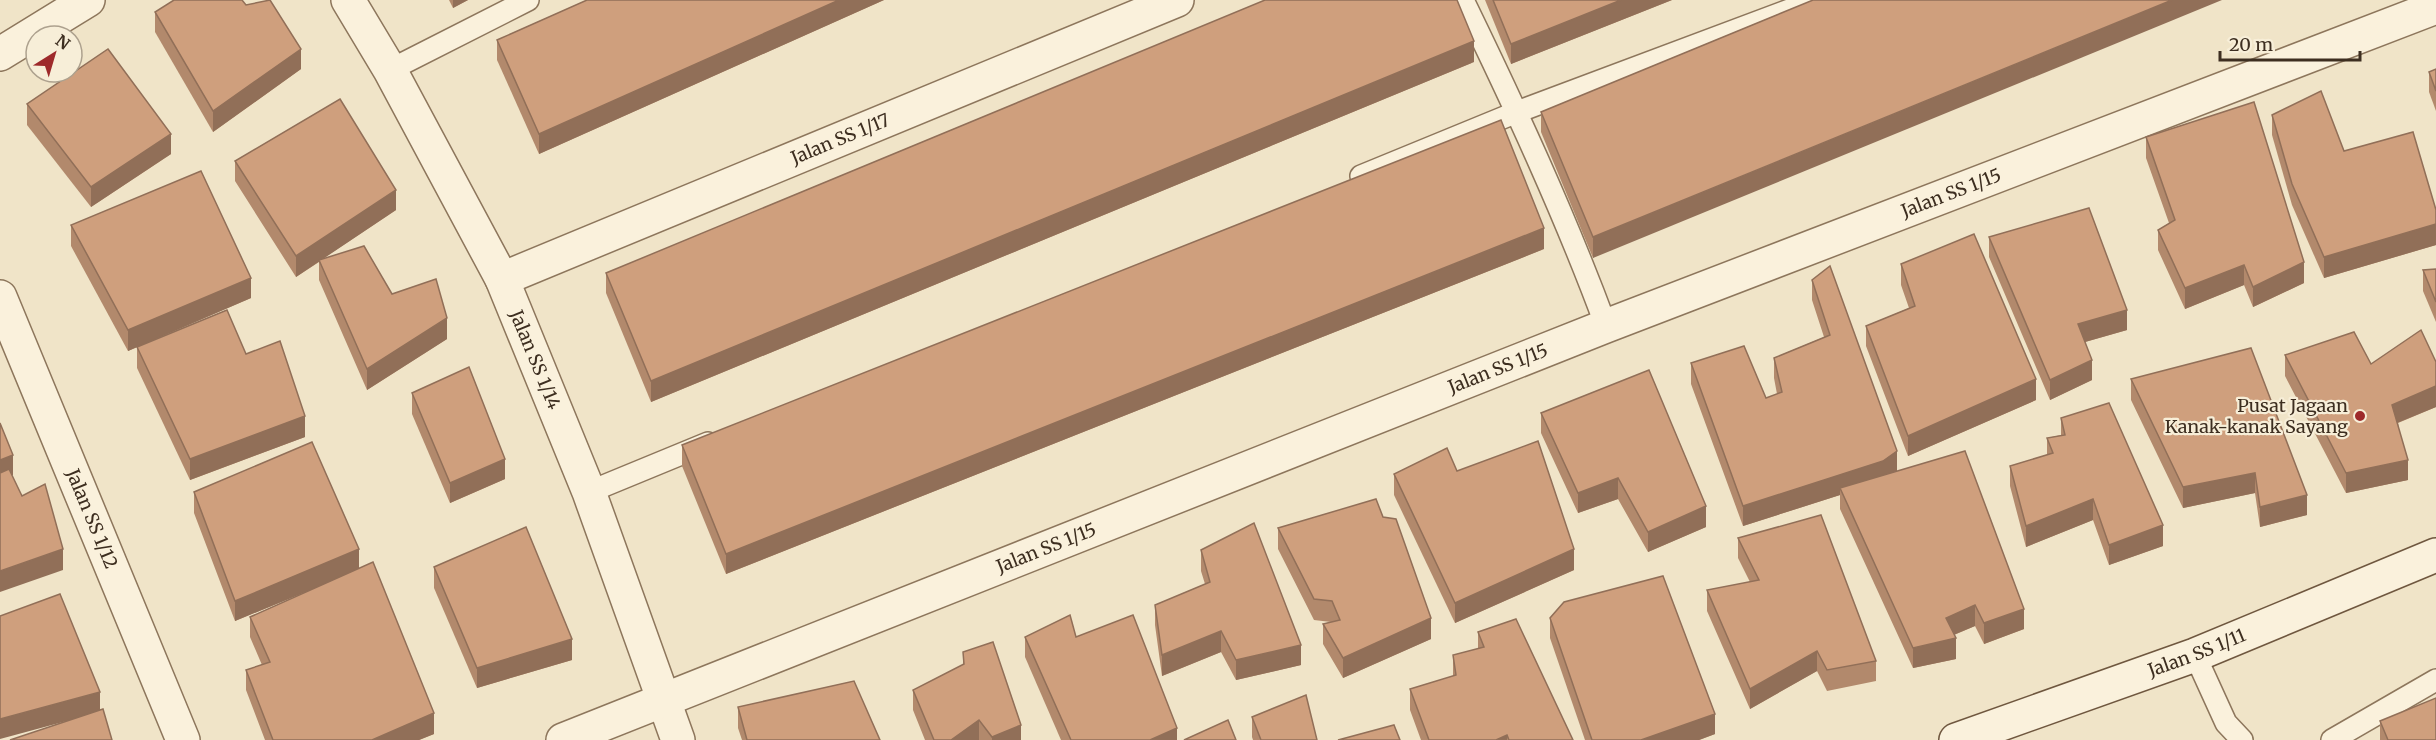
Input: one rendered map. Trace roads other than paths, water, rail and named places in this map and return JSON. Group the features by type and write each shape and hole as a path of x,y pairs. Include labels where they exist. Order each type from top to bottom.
{"street":[{"path":"0,54 88,0"},
{"name":"Jalan SS 1/14","path":"348,0 390,70 502,279 589,492 678,740"},
{"name":"Jalan SS 1/17","path":"502,279 1177,0"},
{"name":"Jalan SS 1/15","path":"563,740 1606,326 2436,7"},
{"name":"Jalan SS 1/12","path":"0,297 183,740"},
{"name":"Jalan SS 1/11","path":"1956,740 2007,731 2436,555"}],"lane":[{"path":"390,70 528,0"},
{"path":"1463,0 1517,112 1583,264 1606,326"},
{"path":"1339,184 1517,112 1816,0"},
{"path":"589,492 731,433"},
{"path":"2195,655 2226,723 2242,740"},
{"path":"2332,740 2436,680"}],"place":[{"name":"Pusat Jagaan Kanak-kanak Sayang","path":"2360,416"}]}
